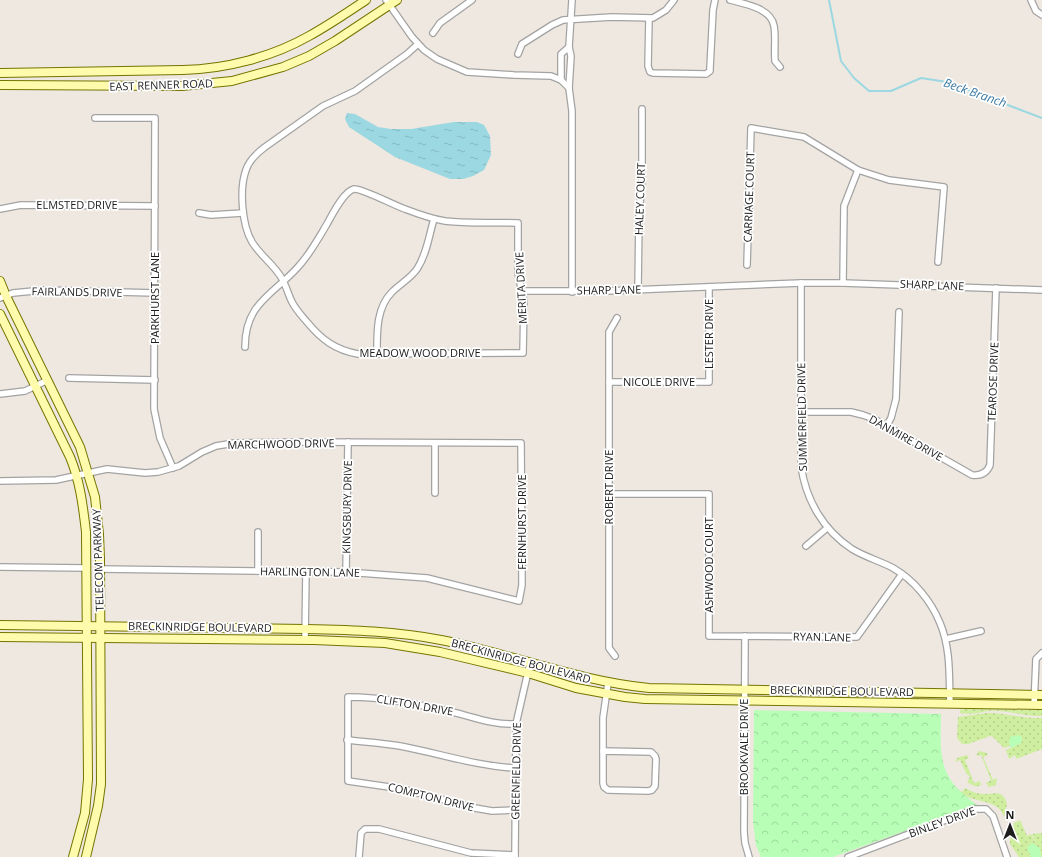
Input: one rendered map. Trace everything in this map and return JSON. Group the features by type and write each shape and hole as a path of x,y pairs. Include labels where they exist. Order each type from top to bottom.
{"street":[{"name":"EAST RENNER ROAD","path":"0,72 204,70 226,66 264,55 309,36 366,0"},
{"name":"EAST RENNER ROAD","path":"0,85 182,86 232,81 283,67 309,56 335,41 388,3 397,0"},
{"path":"432,33 440,23 472,0"},
{"path":"561,80 561,54 569,47 572,19 572,0"},
{"path":"518,54 522,44 552,25 563,20 612,17 649,18 661,14 674,0"},
{"path":"649,18 648,66 650,72 704,75 709,73 710,68 713,10 715,0"},
{"path":"730,0 758,8 773,22 774,61 780,67"},
{"path":"1030,0 1036,11 1042,15"},
{"path":"388,3 418,44 437,59 467,72 551,76 561,80 569,88"},
{"name":"MEADOW WOOD DRIVE","path":"418,44 407,54 355,91 323,106 256,154 250,162 243,180 243,213 247,230 252,241 278,271 296,308 318,335 328,343 349,352 377,354 523,353"},
{"name":"SHARP LANE","path":"569,47 571,56 569,88 572,111 572,292 801,283 1042,290"},
{"name":"HALEY COURT","path":"638,290 639,216 642,178 642,109"},
{"name":"PARKHURST LANE","path":"95,118 155,118 154,409 157,426 166,454 173,468"},
{"name":"CARRIAGE COURT","path":"747,265 751,128 804,137 858,170"},
{"path":"842,283 844,206 858,170 889,180 944,187 938,262"},
{"path":"245,347 250,319 256,308 298,267 310,252 340,202 350,191 359,189 401,208 434,219 426,250 417,270 391,293 384,303 377,326 377,354"},
{"name":"ELMSTED DRIVE","path":"0,209 21,205 155,206"},
{"path":"199,213 211,215 243,213"},
{"name":"MERITA DRIVE","path":"434,219 464,222 518,223 518,273 524,302 523,353"},
{"name":"TELECOM PARKWAY","path":"0,281 3,297 74,431 95,497 99,534 101,784 90,844 86,857"},
{"name":"SUMMERFIELD DRIVE","path":"801,283 801,466 811,503 827,528 852,549 893,568 916,586 926,597 940,622 946,639 950,704"},
{"name":"LESTER DRIVE","path":"709,287 709,382"},
{"name":"TEAROSE DRIVE","path":"984,474 990,465 996,288"},
{"name":"FAIRLANDS DRIVE","path":"3,297 24,291 44,290 155,293"},
{"path":"522,291 572,292"},
{"path":"887,425 891,418 896,398 899,312"},
{"name":"TELECOM PARKWAY","path":"0,314 70,457 82,496 86,532 88,779 86,802 73,857"},
{"name":"ROBERT DRIVE","path":"615,656 609,648 609,332 617,318"},
{"path":"69,378 155,380"},
{"path":"0,394 25,391 48,380"},
{"name":"NICOLE DRIVE","path":"609,382 709,382"},
{"name":"DANMIRE DRIVE","path":"801,412 851,412 863,414 887,425 972,475 978,476 984,474"},
{"name":"MARCHWOOD DRIVE","path":"0,480 56,480 107,469 158,472 179,466 202,452 216,446 255,442 521,443"},
{"name":"KINGSBURY DRIVE","path":"346,572 348,442"},
{"path":"434,493 435,443"},
{"name":"FERNHURST DRIVE","path":"519,601 522,585 521,443"},
{"name":"ASHWOOD COURT","path":"609,494 709,494 710,636"},
{"path":"806,546 827,528"},
{"path":"258,532 258,571"},
{"path":"0,567 86,568"},
{"name":"HARLINGTON LANE","path":"99,570 346,572 427,578 519,601"},
{"path":"305,640 306,571"},
{"name":"RYAN LANE","path":"710,636 857,637 902,574"},
{"name":"BRECKINRIDGE BOULEVARD","path":"0,625 305,628 397,633 441,640 608,683 649,688 1038,695"},
{"path":"946,639 981,631"},
{"name":"BROOKVALE DRIVE","path":"745,636 744,832 749,857"},
{"name":"BRECKINRIDGE BOULEVARD","path":"0,637 305,640 354,641 392,644 440,652 528,673 576,688 606,694 645,699 1038,705"},
{"path":"1038,705 1036,659 1042,653"},
{"name":"GREENFIELD DRIVE","path":"515,856 516,724 530,663"},
{"path":"603,751 651,752 656,759 655,786 652,790 608,790 604,787 603,783 603,751 603,718 608,683"},
{"name":"CLIFTON DRIVE","path":"348,781 348,697 403,701 491,723 516,724"},
{"path":"347,740 398,746 484,765 515,768"},
{"name":"COMPTON DRIVE","path":"348,781 404,789 475,808 492,811 515,810"},
{"path":"86,802 98,803"},
{"name":"BINLEY DRIVE","path":"848,857 975,809 986,808 992,816 1007,857"},
{"path":"359,857 361,834 365,829 379,830 471,853 515,856"}],"green space":[{"path":"754,710 941,714 941,746 945,770 954,785 977,805 833,857 761,857 756,845 753,822"},
{"path":"960,710 1042,710 1042,716 995,711 970,714 960,713"},
{"path":"987,713 1028,718 1042,718 1042,749 1016,759 1015,755 1009,759 1006,750 1021,743 1022,738 1009,743 1010,746 1004,748 990,736 968,744 962,744 957,738 958,717"},
{"path":"1021,736 1021,743 1011,748 1009,743 1010,737"},
{"path":"979,751 987,753 988,755 983,757 993,780 997,778 996,785 989,787 986,783 991,780 981,755 976,756"},
{"path":"967,755 969,758 965,760 974,783 980,781 981,785 979,786 974,786 967,782 970,777 966,773 960,760 955,762 957,758"},
{"path":"965,788 984,794 1001,794 1007,804 1004,817 1001,810 996,806 968,797 962,794 958,789 962,792"},
{"path":"1020,820 1027,836 1031,834 1036,845 1032,834 1042,833 1042,857 1019,857 1010,844 1014,823"},
{"path":"1032,843 1040,848 1041,857 1031,857 1027,848"}],"water":[{"path":"347,113 355,114 378,127 391,129 411,129 454,122 477,122 484,125 490,136 491,155 484,170 463,179 450,179 395,157 349,127 345,119"}],"waterway":[{"name":"Beck Branch","path":"829,0 841,61 854,78 869,91 891,91 921,78 947,82 1042,118"}]}
